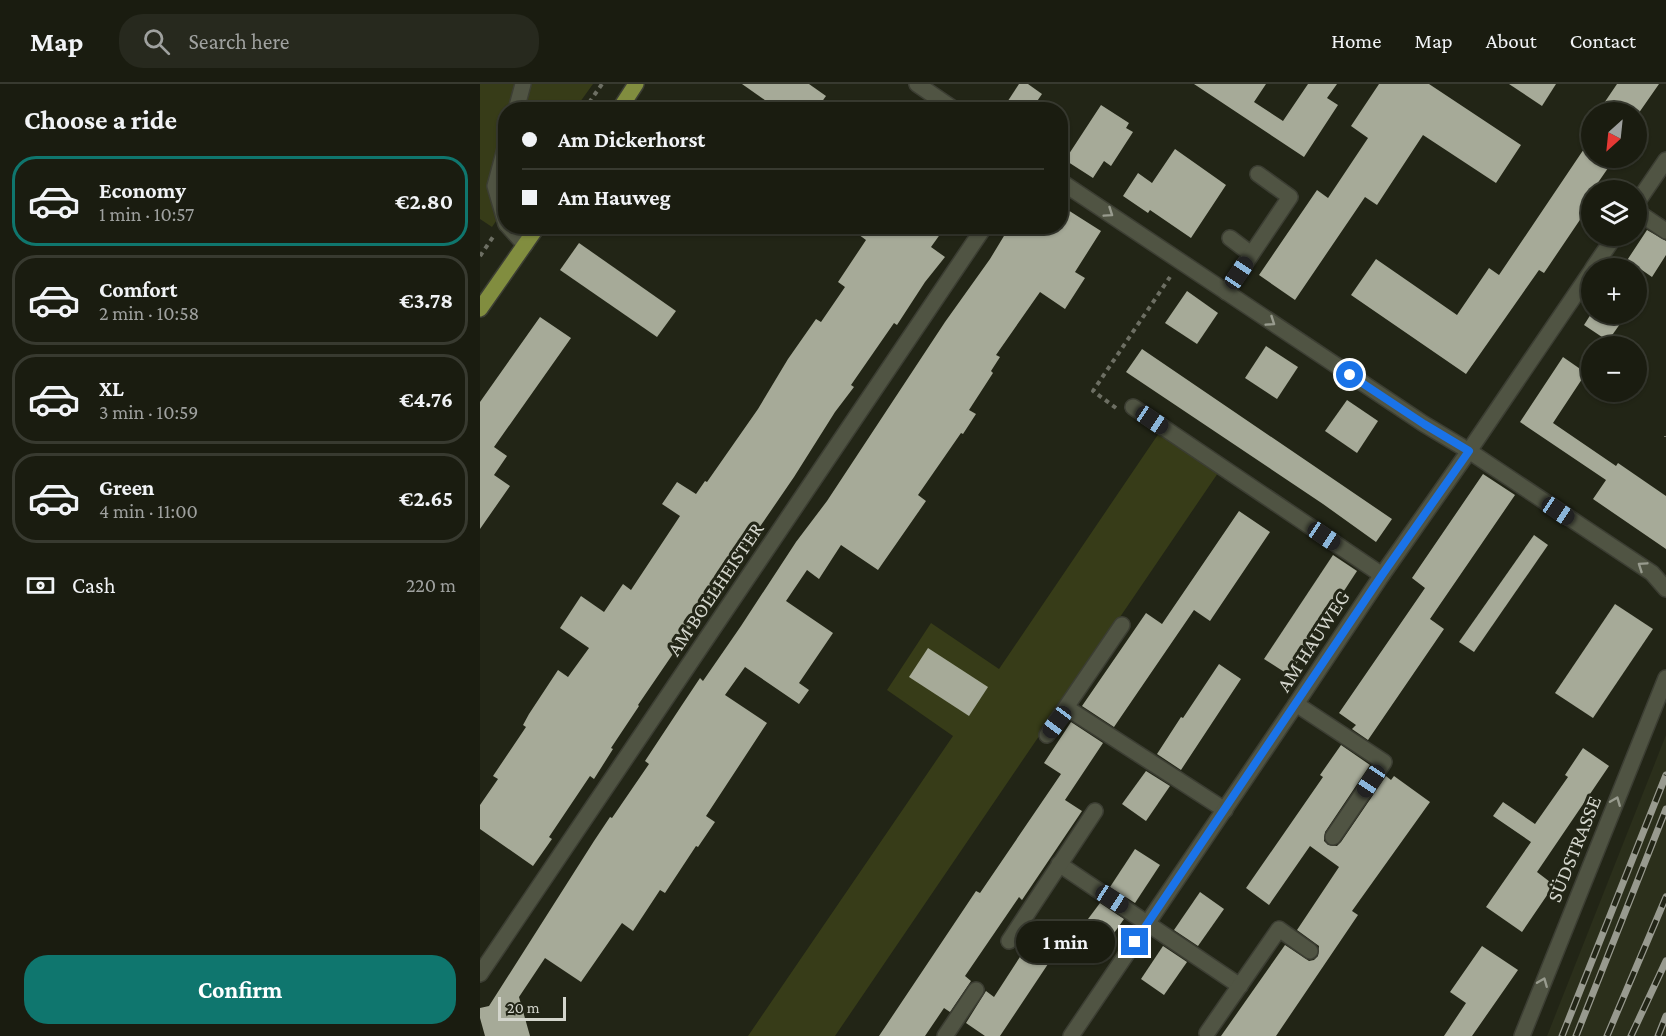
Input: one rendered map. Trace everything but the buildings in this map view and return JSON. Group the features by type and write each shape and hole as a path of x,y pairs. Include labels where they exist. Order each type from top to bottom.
{"main road":[{"path":"624,102 636,84"},
{"path":"480,309 533,234"}],"street":[{"path":"518,102 523,84"},
{"path":"917,84 943,102"},
{"path":"1647,188 1666,160"},
{"path":"1226,291 1290,197 1258,174"},
{"path":"498,175 495,186 498,196"},
{"path":"1068,186 1652,573 1666,589"},
{"path":"1647,218 1666,231"},
{"path":"515,234 525,245"},
{"name":"AM BOLLHEISTER","path":"480,974 980,234"},
{"path":"1230,238 1251,254"},
{"name":"AM HAUWEG","path":"1071,1036 1382,575 1581,285"},
{"path":"1128,410 1382,575"},
{"path":"1047,735 1122,625"},
{"name":"SÜDSTRASSE","path":"1522,1036 1666,678"},
{"path":"1296,704 1384,762 1333,837"},
{"path":"1067,708 1224,810"},
{"path":"1009,940 1095,811"},
{"path":"1059,864 1240,986"},
{"path":"1207,1033 1279,929 1310,951"},
{"path":"945,1036 976,990"}],"path":[{"path":"590,102 602,84"},
{"path":"1128,410 1093,391 1181,261"}],"shaded area":[{"path":"1666,735 1666,1036 1547,1036"}],"green space":[{"path":"480,84 593,84 580,102 498,102 498,218 492,227 480,219"},
{"path":"1159,433 1218,473 835,1036 748,1036 953,736 887,690 931,623 999,669"}],"railway":[{"path":"1562,1036 1666,775"},
{"path":"1576,1036 1666,809"},
{"path":"1607,1036 1666,897"},
{"path":"1631,1036 1666,961"},
{"path":"1658,1036 1666,1016"}],"route":[{"path":"1135,942 1382,575 1469,451 1350,375"}]}
